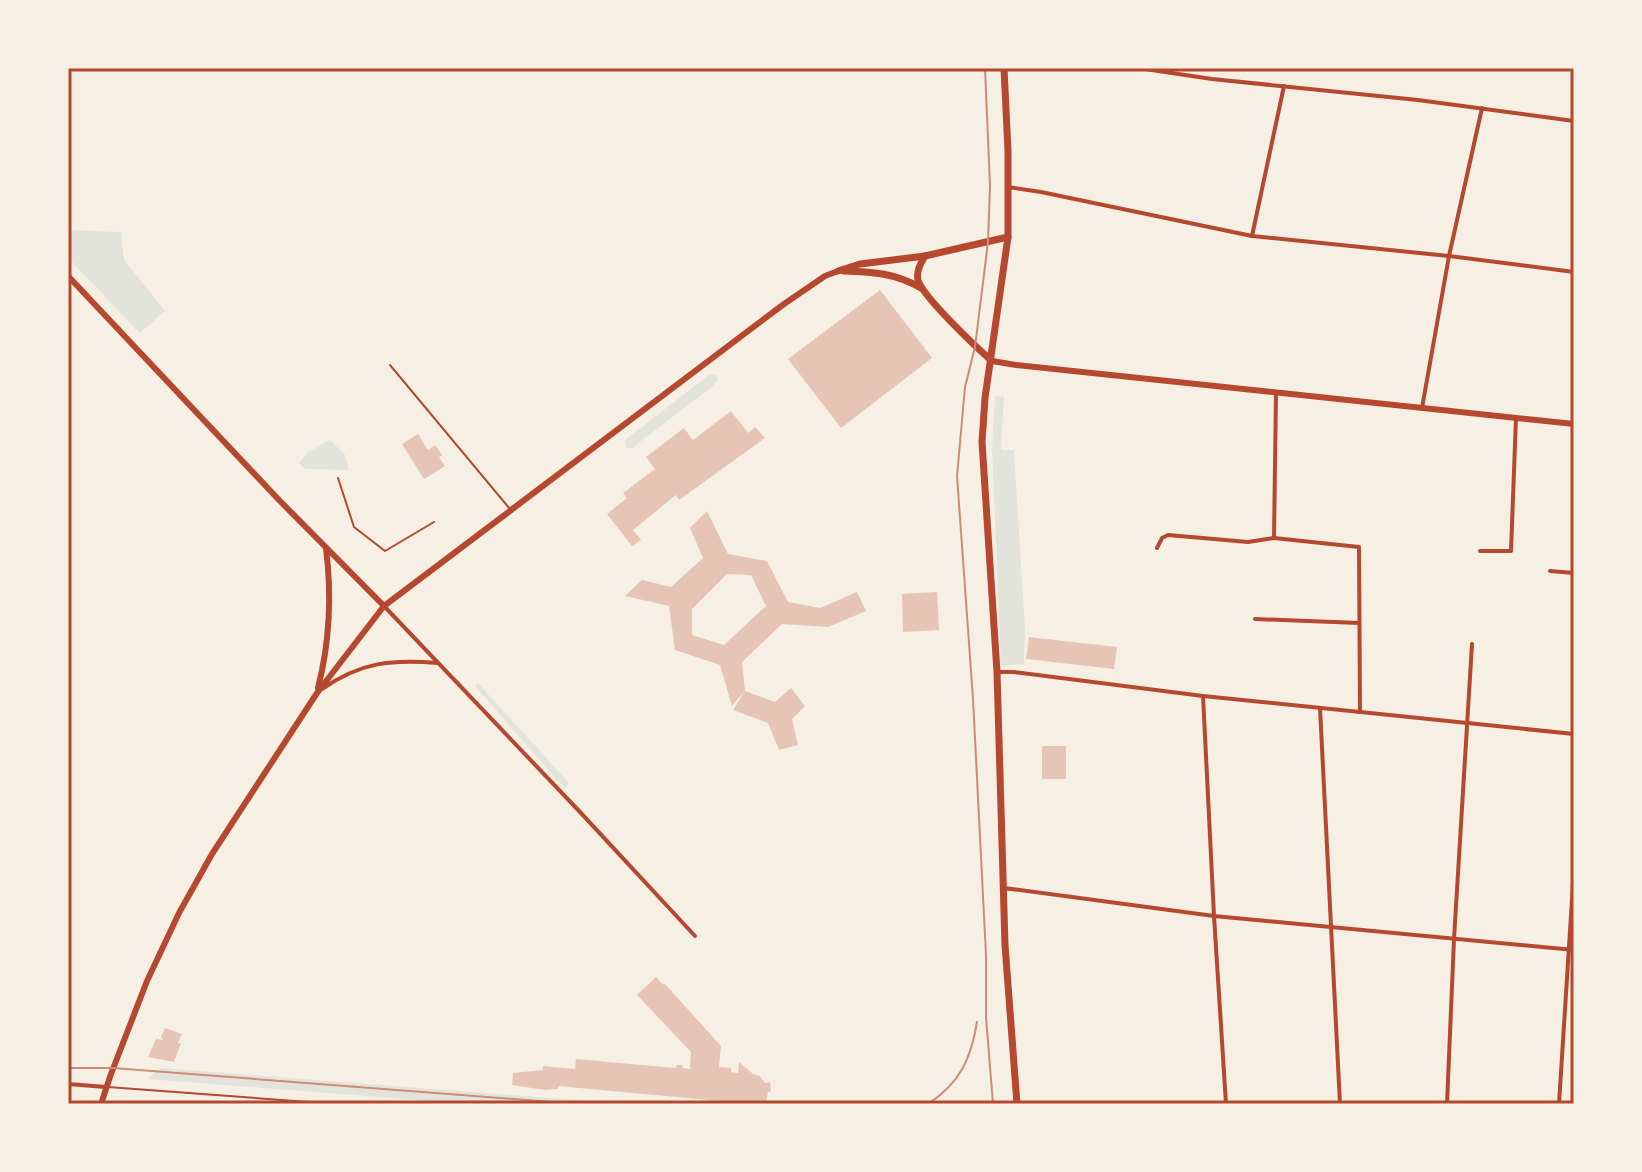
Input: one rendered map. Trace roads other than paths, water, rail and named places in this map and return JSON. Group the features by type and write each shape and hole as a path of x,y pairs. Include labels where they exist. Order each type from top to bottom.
{"main road":[{"path":"1004,68 1008,237 985,398 982,442 997,672 1002,888 1017,1104"},
{"path":"101,1104 147,981 179,913 217,845 317,693 384,606 812,284 860,264 925,256 1008,237"},
{"path":"925,256 918,269 918,280 923,290 969,342 992,361 1574,424"},
{"path":"838,271 898,276 923,290"},
{"path":"68,276 384,606"},
{"path":"317,693 328,644 330,616 326,548"}],"street":[{"path":"1138,68 1574,121"},
{"path":"1252,236 1284,86"},
{"path":"1422,408 1449,256 1482,108"},
{"path":"1008,187 1252,236 1574,272"},
{"path":"1274,538 1276,394"},
{"path":"1480,551 1511,551 1516,418"},
{"path":"1157,548 1162,538 1168,535 1248,542 1274,538 1359,547 1360,712"},
{"path":"1550,571 1574,573"},
{"path":"384,606 695,936"},
{"path":"1255,619 1359,623"},
{"path":"1447,1104 1472,644"},
{"path":"317,693 358,668 407,660 438,663"},
{"path":"997,672 1574,734"},
{"path":"1203,696 1226,1104"},
{"path":"1320,708 1340,1104"},
{"path":"1559,1104 1574,868"},
{"path":"1002,888 1214,916 1571,950"},
{"path":"68,1084 106,1087"}],"lane":[{"path":"390,365 511,510"},
{"path":"338,478 354,527 385,551 434,522"},
{"path":"106,1087 336,1104"}],"tram line":[{"path":"985,68 990,186 988,242 975,347 965,387 957,476 973,699 986,955 986,1017 993,1104"},
{"path":"928,1104 948,1088 962,1069 977,1022"},
{"path":"68,1068 113,1068 578,1104"}]}
